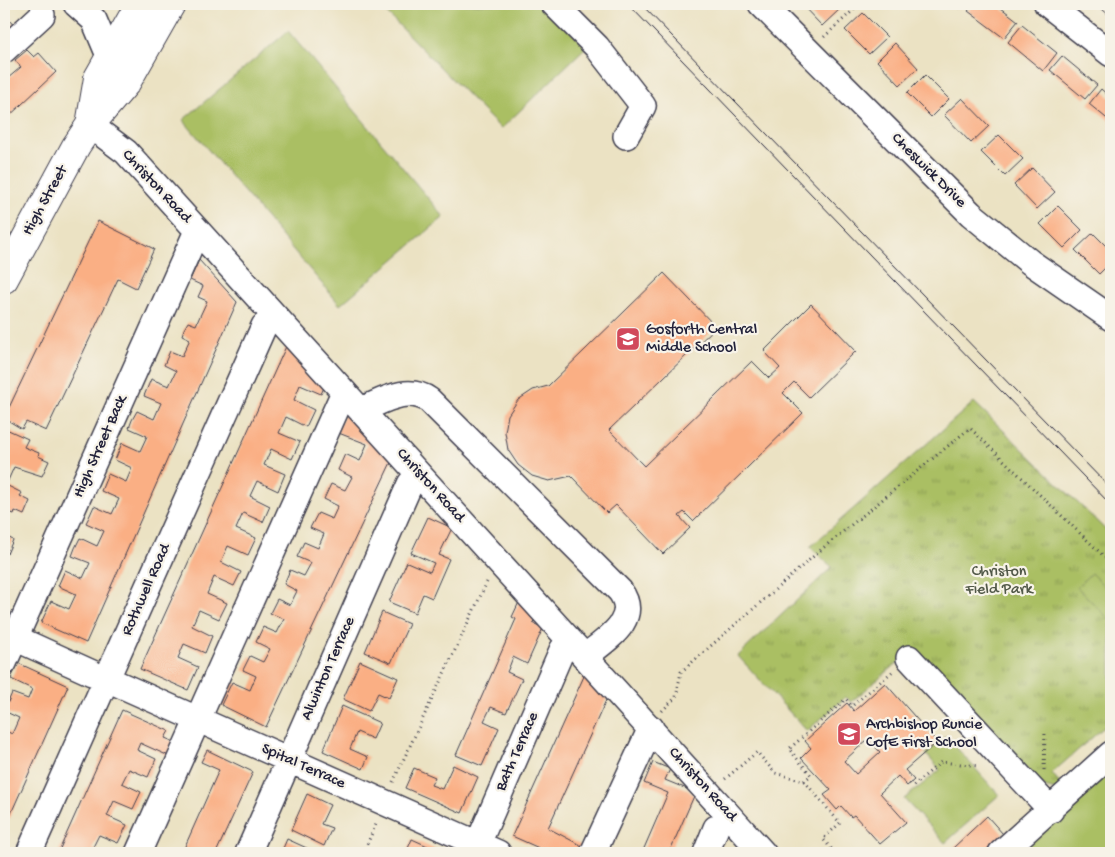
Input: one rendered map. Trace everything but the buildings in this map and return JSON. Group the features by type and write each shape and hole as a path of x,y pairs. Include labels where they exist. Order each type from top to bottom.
{"main road":[{"name":"High Street","path":"90,125 98,78 140,4"},
{"name":"High Street","path":"5,274 90,125 126,83 171,4"}],"street":[{"path":"76,4 94,20 110,58"},
{"path":"554,4 597,47 643,106 626,136"},
{"name":"Cheswick Drive","path":"761,4 971,214 1030,262 1111,318"},
{"path":"1047,4 1111,54"},
{"path":"4,50 42,15"},
{"name":"Christon Road","path":"90,125 126,152 361,410 574,653 654,722 763,853"},
{"name":"High Street Back","path":"4,663 9,635 197,231"},
{"name":"Rothwell Road","path":"29,853 100,676 264,326"},
{"path":"138,853 344,392"},
{"path":"361,410 402,393 422,396 429,400 620,591 627,600 628,610 624,620 574,653"},
{"name":"Alwinton Terrace","path":"248,853 410,484"},
{"name":"Spital Terrace","path":"9,635 483,850"},
{"name":"Bath Terrace","path":"483,850 574,653"},
{"path":"909,658 1051,810"},
{"path":"593,853 654,722"},
{"path":"1001,853 1111,754"},
{"path":"706,853 716,828"}],"path":[{"path":"809,52 860,4"},
{"path":"654,722 676,696 681,672 823,548 970,428 1111,563"},
{"path":"390,790 489,578"},
{"path":"804,781 811,775 789,750 846,699 852,706 909,658"},
{"path":"736,769 756,752 775,773 804,781 840,823 823,839 835,853"},
{"path":"910,783 913,786 941,762 979,766 985,772"},
{"path":"363,853 378,819"}],"green space":[{"path":"378,4 544,4 586,47 501,129"},
{"path":"288,31 444,217 340,305 183,120"},
{"name":"Christon Field Park","path":"974,402 1111,535 1111,721 1052,773 1062,786 1056,790 1044,787 912,651 851,702 846,697 807,731 738,656 832,567 810,547"},
{"path":"1091,573 1111,593 1111,621 1077,587"},
{"path":"946,736 999,795 945,843 904,799 940,770 926,754"},
{"path":"1111,765 1111,853 1011,853"}],"tram line":[{"path":"628,4 1111,505"},
{"path":"641,4 1111,489"}],"place":[{"name":"Gosforth Central Middle School","path":"628,339"},
{"name":"Archbishop Runcie CofE First School","path":"849,734"}]}
